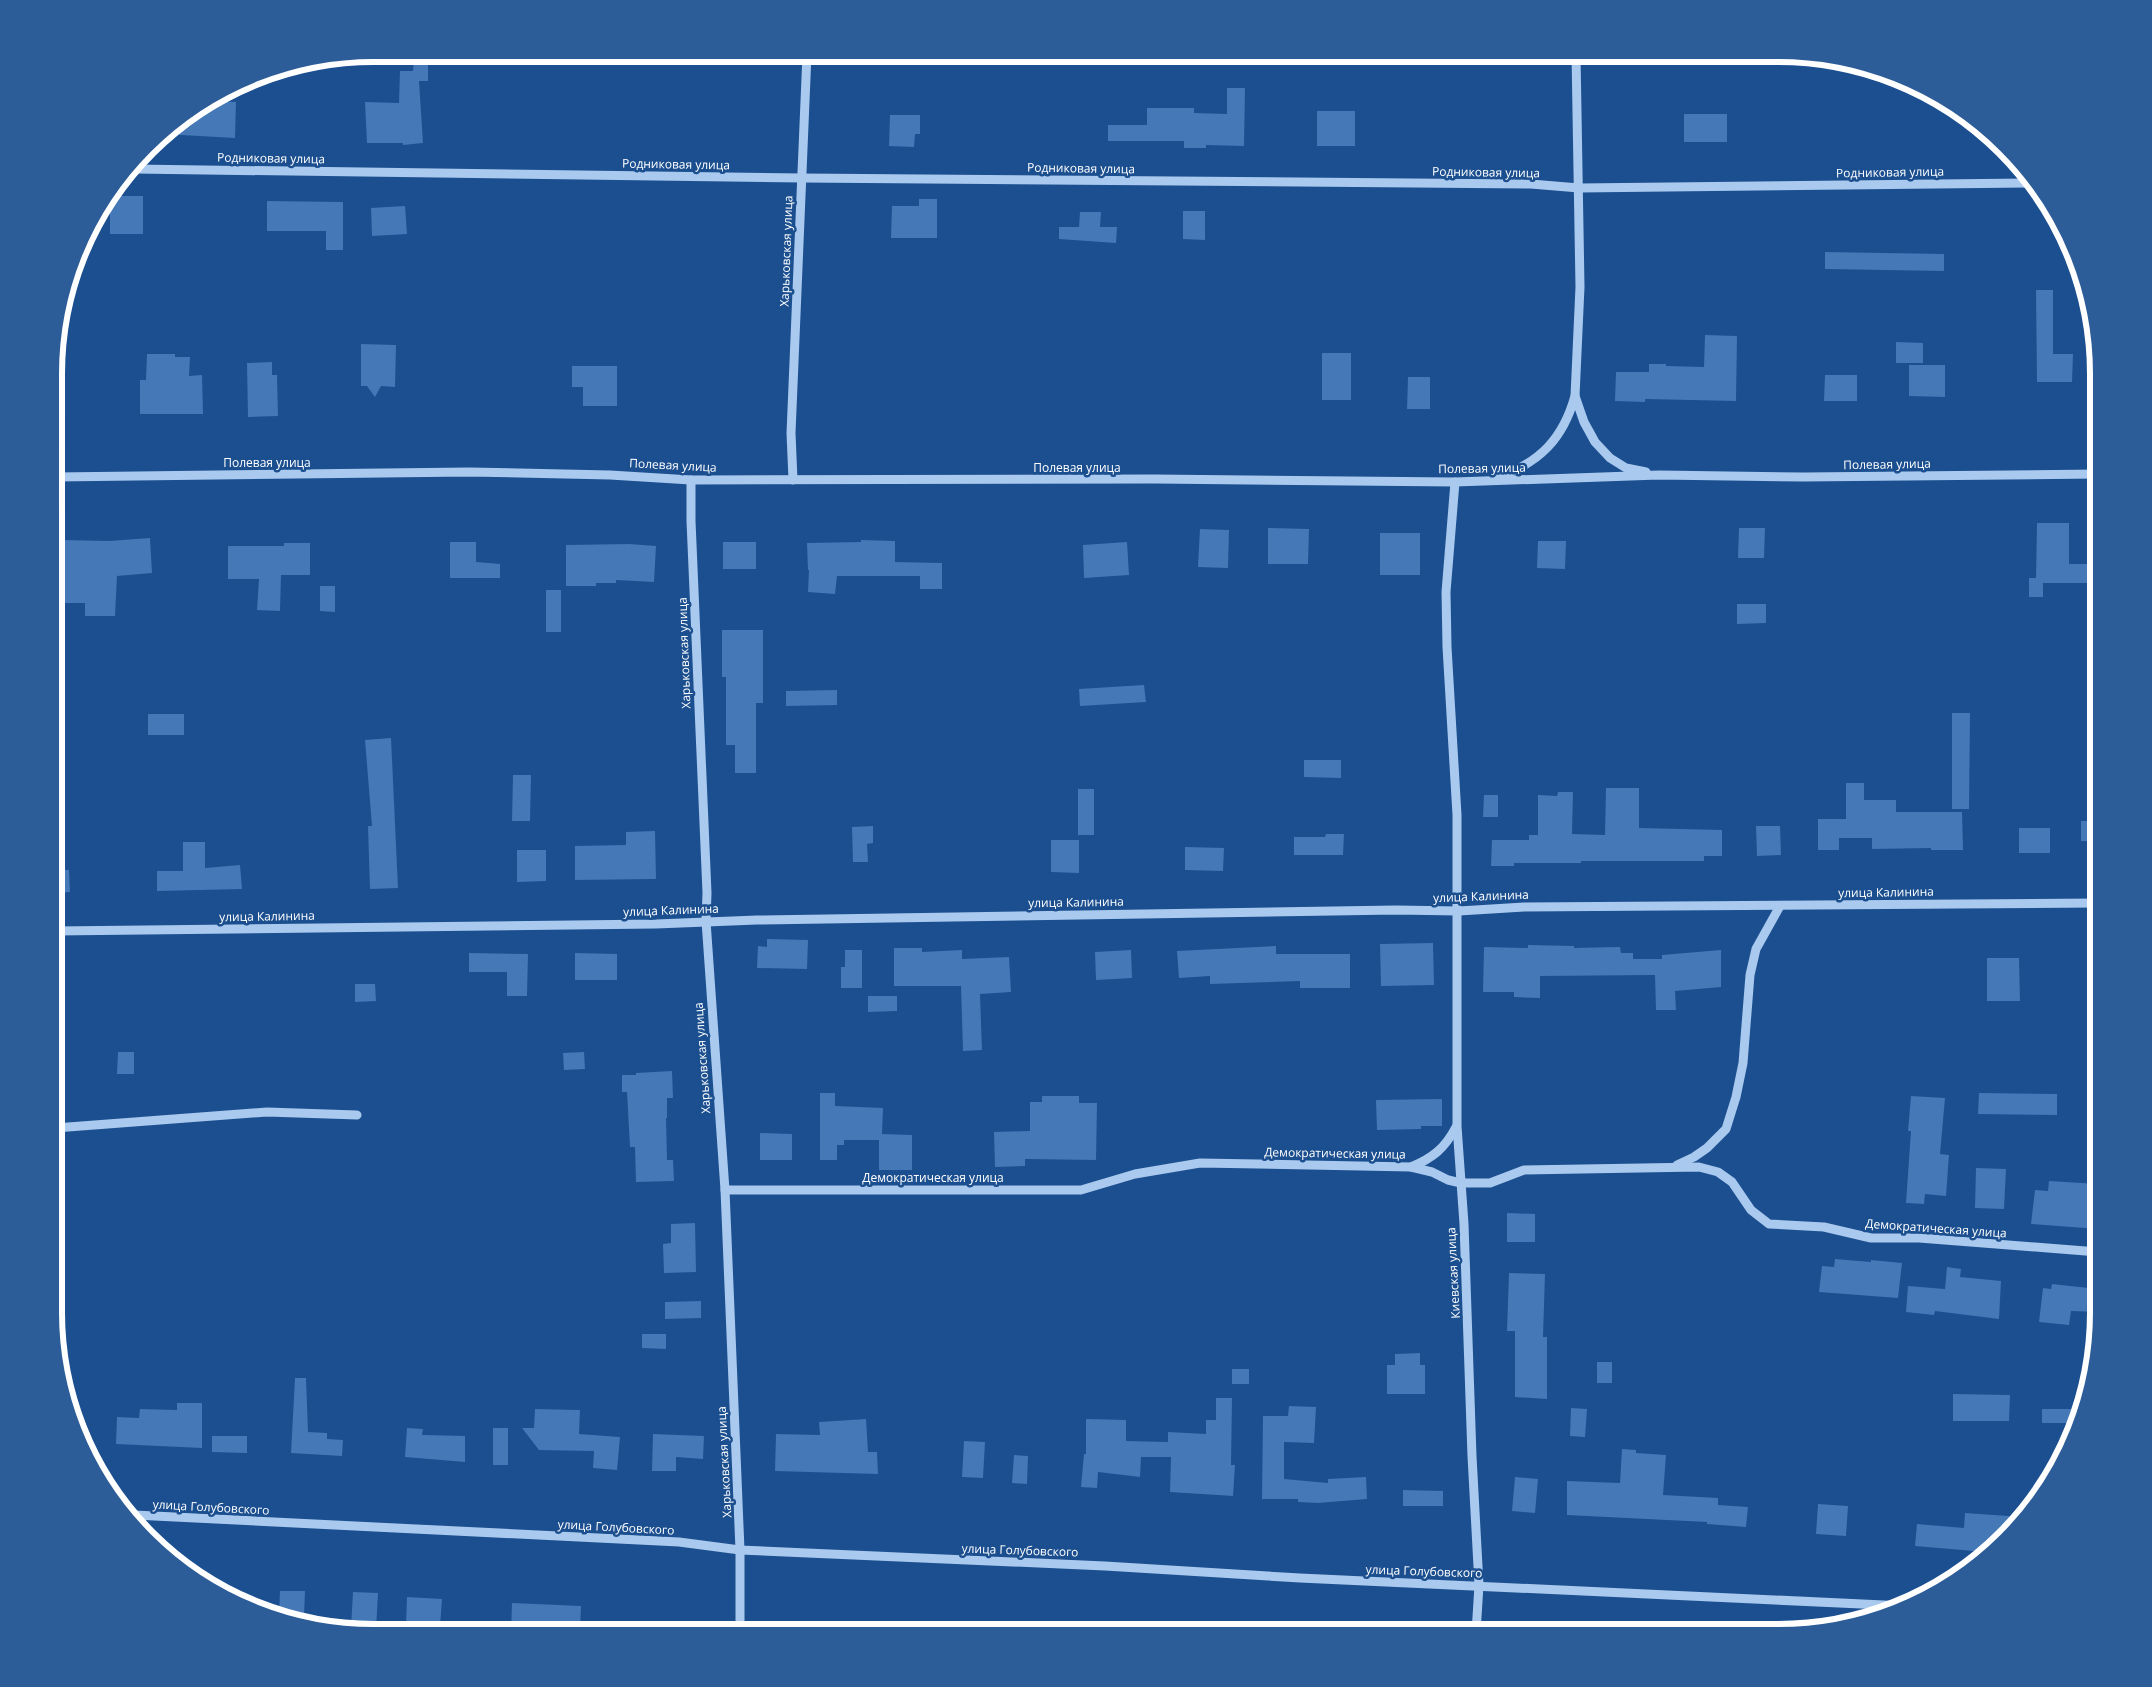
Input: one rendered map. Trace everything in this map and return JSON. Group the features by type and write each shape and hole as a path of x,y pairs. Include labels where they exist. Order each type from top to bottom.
{"street":[{"name":"Харьковская улица","path":"793,480 791,433 807,62"},
{"path":"1490,480 1520,470 1542,452 1569,418 1575,396 1580,287 1576,62"},
{"name":"Родниковая улица","path":"140,169 802,178 1522,184 1579,188 2023,183"},
{"path":"1575,396 1584,422 1595,442 1610,458 1626,468 1658,475"},
{"name":"Полевая улица","path":"62,476 469,472 610,475 691,480 1154,479 1455,482 1658,475 1804,477 2090,474"},
{"name":"Харьковская улица","path":"691,480 691,522 707,893 706,922 725,1190 740,1550 740,1624"},
{"name":"Киевская улица","path":"1455,482 1446,592 1447,657 1458,815 1457,1126 1479,1585 1477,1624"},
{"name":"улица Калинина","path":"62,931 656,924 1366,910 1458,911 1524,907 2090,903"},
{"path":"1672,1167 1694,1158 1726,1129 1736,1097 1743,1063 1750,975 1756,949 1780,906"},
{"path":"62,1127 267,1112 357,1114"},
{"path":"1411,1167 1437,1154 1448,1142 1457,1126"},
{"name":"Демократическая улица","path":"725,1190 1080,1190 1135,1174 1200,1163 1411,1167 1432,1172 1448,1180 1461,1183 1490,1183 1524,1170 1699,1167 1718,1172 1732,1182 1750,1210 1769,1224 1824,1227 1871,1238 1919,1238 2090,1251"},
{"name":"улица Голубовского","path":"138,1515 679,1542 740,1550 1105,1566 1300,1578 1886,1605"}],"building":[{"path":"414,62 428,62 428,81 419,81 423,143 403,145 403,143 367,143 365,102 399,103 400,71 413,71"},
{"path":"1227,88 1245,88 1244,146 1206,145 1206,148 1184,148 1184,141 1108,141 1108,125 1147,125 1147,108 1194,108 1194,113 1227,114"},
{"path":"224,101 236,102 235,138 176,135 201,115"},
{"path":"1317,111 1355,111 1355,146 1317,146"},
{"path":"1684,114 1727,114 1727,142 1684,142"},
{"path":"890,115 920,115 920,134 915,134 914,147 889,146"},
{"path":"119,196 143,196 143,234 110,234 110,209"},
{"path":"919,199 937,199 937,238 891,238 892,206 919,206"},
{"path":"267,201 343,202 343,250 326,250 326,231 267,231"},
{"path":"405,206 407,234 372,236 371,208"},
{"path":"1183,211 1205,211 1205,240 1183,239"},
{"path":"1080,212 1101,212 1100,227 1117,227 1116,243 1059,239 1059,227 1079,227"},
{"path":"1825,252 1944,254 1944,271 1825,269"},
{"path":"2036,290 2053,290 2053,354 2073,354 2072,382 2037,382"},
{"path":"1705,335 1737,336 1736,401 1645,399 1645,402 1615,401 1616,372 1649,372 1649,364 1704,367"},
{"path":"1896,342 1923,343 1923,363 1896,363"},
{"path":"361,344 396,345 395,387 381,386 375,397 367,386 361,386"},
{"path":"1322,353 1351,353 1351,400 1322,400"},
{"path":"147,354 175,354 175,357 190,357 189,376 202,375 203,414 140,414 140,380 146,380"},
{"path":"272,362 272,375 277,375 278,416 248,417 247,363"},
{"path":"1909,365 1945,365 1945,397 1909,396"},
{"path":"572,366 617,366 617,406 583,406 583,387 572,387"},
{"path":"1825,375 1857,375 1857,401 1824,401"},
{"path":"1408,377 1430,377 1430,409 1407,409"},
{"path":"2037,523 2069,523 2069,564 2087,564 2087,583 2043,583 2043,597 2029,597 2029,578 2036,578"},
{"path":"1268,528 1309,529 1308,564 1268,564"},
{"path":"1739,528 1765,528 1764,558 1738,558"},
{"path":"1200,529 1229,530 1228,568 1198,567"},
{"path":"1380,533 1420,533 1420,575 1380,575"},
{"path":"150,538 152,573 117,576 115,616 85,616 85,603 62,603 63,540 109,541"},
{"path":"861,540 895,541 895,562 942,563 942,589 920,589 920,576 837,576 835,594 808,592 807,543 861,542"},
{"path":"1538,541 1566,541 1565,569 1537,568"},
{"path":"450,542 476,542 476,562 500,564 500,578 450,578"},
{"path":"723,542 756,542 756,569 723,569"},
{"path":"1127,542 1129,575 1084,578 1083,545"},
{"path":"284,543 310,543 310,575 281,575 280,611 257,610 259,579 228,579 228,546 284,546"},
{"path":"629,544 656,546 654,582 616,580 616,583 596,583 596,586 566,586 566,545"},
{"path":"320,586 335,586 335,612 320,611"},
{"path":"546,590 561,590 561,632 546,632"},
{"path":"1737,604 1766,604 1766,623 1737,624"},
{"path":"722,630 763,630 763,703 756,703 756,773 735,773 735,745 726,745 726,677 722,677"},
{"path":"1144,685 1146,702 1080,706 1079,689"},
{"path":"837,690 837,705 786,706 786,691"},
{"path":"1952,713 1970,713 1969,809 1952,809"},
{"path":"148,714 184,714 184,735 148,735"},
{"path":"391,738 398,888 370,889 368,826 372,826 365,740"},
{"path":"1304,760 1341,760 1341,778 1304,777"},
{"path":"513,775 531,775 530,821 512,821"},
{"path":"1846,783 1864,783 1864,800 1896,800 1896,812 1962,812 1963,850 1931,850 1931,848 1872,849 1872,838 1839,838 1839,850 1818,850 1818,819 1846,819"},
{"path":"1606,788 1639,788 1639,828 1722,830 1722,856 1704,856 1704,861 1581,861 1581,863 1514,863 1514,866 1491,866 1492,840 1529,840 1529,835 1538,835 1538,795 1557,796 1558,792 1573,792 1572,834 1605,835"},
{"path":"1078,789 1094,789 1094,835 1078,835"},
{"path":"1484,795 1498,795 1498,817 1483,817"},
{"path":"2081,821 2090,821 2090,841 2081,841"},
{"path":"873,826 873,843 867,844 868,862 853,862 852,827"},
{"path":"1756,826 1780,826 1781,855 1757,856"},
{"path":"2019,828 2050,828 2050,853 2019,853"},
{"path":"655,831 656,879 575,880 575,846 626,845 626,832"},
{"path":"1326,834 1344,834 1343,855 1294,855 1294,837 1325,837"},
{"path":"1051,840 1079,840 1079,873 1051,872"},
{"path":"183,842 205,842 205,868 240,865 242,889 157,891 157,871 183,871"},
{"path":"1185,847 1224,848 1223,871 1185,870"},
{"path":"517,850 546,850 546,881 517,882"},
{"path":"62,870 69,870 70,892 62,893"},
{"path":"767,939 808,940 807,969 757,968 758,946 767,947"},
{"path":"1433,943 1434,985 1381,986 1380,944"},
{"path":"1528,945 1574,946 1574,948 1620,947 1621,953 1633,953 1633,959 1662,959 1662,955 1721,950 1721,987 1675,991 1676,1010 1656,1010 1655,975 1540,976 1540,998 1514,997 1514,992 1483,992 1484,947 1528,948"},
{"path":"1276,946 1276,954 1350,954 1350,988 1300,988 1300,981 1210,984 1210,976 1179,978 1177,951"},
{"path":"894,948 922,948 922,952 962,950 962,959 1009,957 1011,992 980,994 982,1050 963,1051 961,986 894,986"},
{"path":"845,950 862,950 862,988 841,988 841,967 845,967"},
{"path":"1131,950 1132,978 1096,980 1095,952"},
{"path":"469,953 528,954 527,996 507,996 507,972 469,972"},
{"path":"575,953 617,954 617,980 575,980"},
{"path":"1987,958 2019,958 2020,1001 1987,1001"},
{"path":"355,984 375,984 376,1001 355,1002"},
{"path":"868,996 897,996 897,1011 868,1012"},
{"path":"118,1052 134,1052 134,1074 117,1074"},
{"path":"584,1052 585,1069 564,1070 563,1053"},
{"path":"672,1071 673,1098 667,1098 666,1118 667,1160 673,1160 674,1181 636,1182 635,1147 630,1147 627,1092 622,1092 622,1075"},
{"path":"820,1093 835,1093 835,1106 883,1108 882,1134 912,1135 912,1170 879,1170 879,1140 844,1140 844,1145 837,1145 837,1160 820,1160"},
{"path":"1979,1093 2057,1094 2057,1115 1978,1114"},
{"path":"1042,1096 1079,1096 1079,1103 1097,1103 1096,1160 1025,1159 1025,1166 995,1167 994,1132 1030,1131 1030,1102 1042,1102"},
{"path":"1911,1096 1945,1098 1940,1154 1949,1155 1946,1196 1925,1194 1924,1204 1906,1203 1911,1131 1908,1131"},
{"path":"1442,1099 1442,1126 1421,1126 1421,1129 1377,1130 1376,1100"},
{"path":"760,1133 792,1134 792,1160 760,1160"},
{"path":"1976,1168 2006,1169 2004,1209 1975,1208"},
{"path":"2049,1181 2090,1184 2090,1228 2031,1224 2035,1190 2048,1191"},
{"path":"1507,1213 1535,1214 1535,1242 1507,1242"},
{"path":"695,1223 696,1272 664,1273 663,1244 671,1243 671,1224"},
{"path":"1835,1259 1902,1263 1898,1298 1819,1292 1822,1266 1834,1267"},
{"path":"1947,1267 1961,1269 1960,1277 2001,1281 1999,1319 1935,1311 1934,1315 1906,1312 1908,1286 1945,1289"},
{"path":"1509,1273 1545,1274 1543,1337 1547,1337 1547,1399 1515,1397 1515,1331 1507,1331"},
{"path":"2052,1284 2090,1288 2090,1312 2071,1311 2069,1325 2039,1322 2043,1288 2051,1289"},
{"path":"701,1301 701,1318 665,1319 665,1302"},
{"path":"642,1334 666,1334 666,1349 642,1348"},
{"path":"1420,1353 1420,1365 1425,1365 1425,1394 1387,1394 1387,1365 1395,1365 1395,1354"},
{"path":"1597,1362 1612,1362 1612,1383 1597,1383"},
{"path":"1232,1369 1249,1369 1249,1384 1232,1384"},
{"path":"295,1378 306,1378 308,1432 327,1433 327,1439 343,1440 342,1456 291,1453"},
{"path":"1953,1394 2010,1395 2009,1421 1953,1421"},
{"path":"1216,1398 1232,1398 1231,1465 1235,1465 1233,1496 1170,1492 1171,1457 1141,1457 1140,1477 1098,1472 1097,1488 1081,1487 1084,1454 1086,1454 1086,1419 1126,1420 1126,1441 1168,1442 1168,1432 1206,1434 1206,1420 1216,1420"},
{"path":"177,1403 202,1403 202,1448 116,1444 117,1417 139,1418 140,1409 177,1410"},
{"path":"1289,1406 1316,1407 1314,1443 1284,1442 1284,1479 1328,1483 1328,1479 1366,1477 1367,1499 1318,1503 1298,1502 1298,1499 1262,1499 1263,1416 1288,1416"},
{"path":"1571,1408 1587,1409 1585,1437 1570,1436"},
{"path":"535,1409 580,1410 579,1434 620,1437 617,1470 593,1468 594,1451 539,1450 522,1428 534,1428"},
{"path":"2042,1409 2074,1409 2069,1423 2042,1423"},
{"path":"866,1419 868,1452 877,1452 878,1474 775,1471 776,1434 820,1435 819,1422"},
{"path":"407,1428 423,1429 422,1435 465,1436 465,1462 405,1457"},
{"path":"493,1428 508,1428 508,1465 493,1465"},
{"path":"653,1434 704,1436 703,1459 676,1457 676,1471 652,1471"},
{"path":"212,1436 247,1436 247,1453 212,1452"},
{"path":"964,1441 985,1442 983,1478 962,1477"},
{"path":"1622,1449 1636,1450 1636,1453 1666,1455 1663,1495 1718,1498 1718,1505 1748,1507 1746,1527 1707,1524 1707,1522 1567,1515 1567,1481 1620,1483"},
{"path":"1014,1455 1028,1456 1027,1484 1012,1483"},
{"path":"1515,1477 1538,1479 1535,1513 1512,1511"},
{"path":"1403,1490 1443,1491 1443,1506 1403,1506"},
{"path":"1818,1504 1848,1506 1846,1536 1816,1534"},
{"path":"1965,1513 2013,1516 1978,1551 1915,1546 1917,1524 1964,1528"},
{"path":"280,1591 305,1591 304,1616 279,1610"},
{"path":"353,1592 378,1593 376,1624 351,1624"},
{"path":"407,1597 442,1599 440,1624 406,1624"},
{"path":"512,1603 581,1606 580,1624 511,1624"}]}
